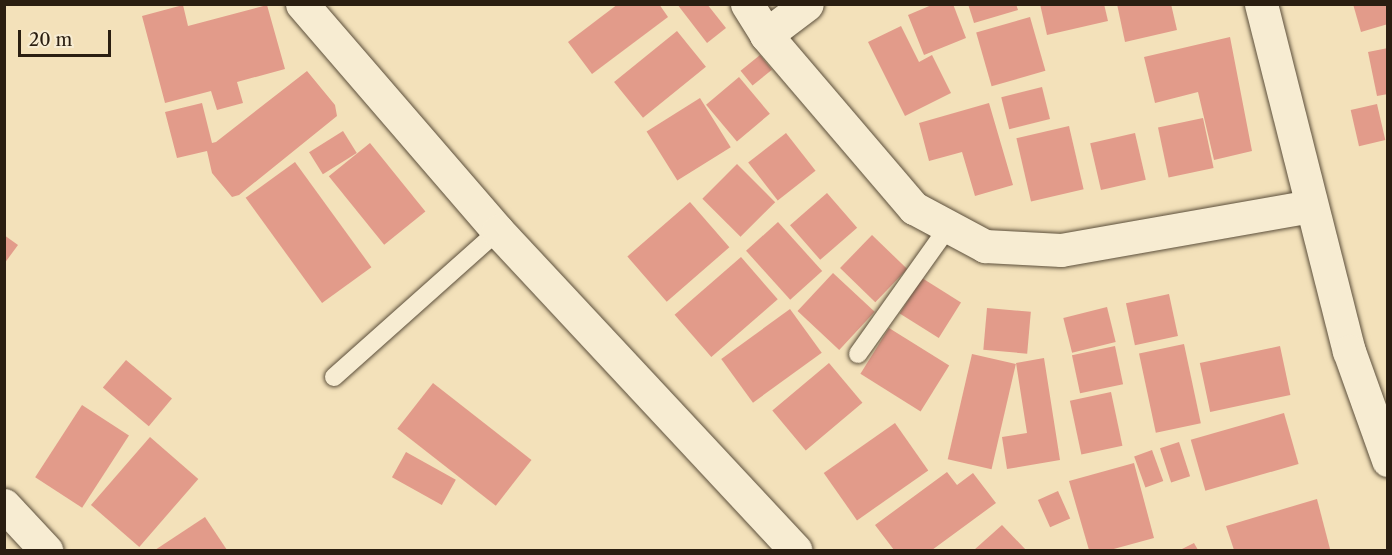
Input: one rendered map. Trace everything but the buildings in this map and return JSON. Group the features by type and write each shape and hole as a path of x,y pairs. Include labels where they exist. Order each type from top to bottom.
{"street":[{"path":"302,4 498,231 795,550"},
{"path":"747,4 766,35 914,208 985,246 1061,250 1311,206"},
{"path":"766,35 807,4"},
{"path":"1261,4 1349,351 1388,460"},
{"path":"4,505 46,550"}],"lane":[{"path":"858,354 949,226"},
{"path":"333,377 498,231"}]}
